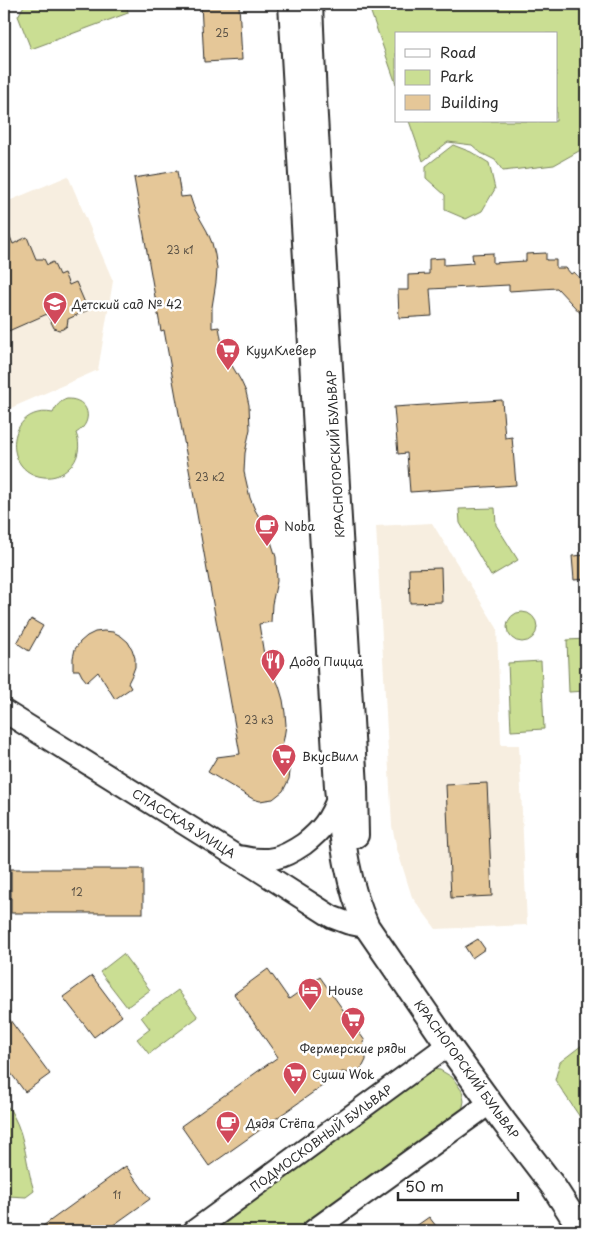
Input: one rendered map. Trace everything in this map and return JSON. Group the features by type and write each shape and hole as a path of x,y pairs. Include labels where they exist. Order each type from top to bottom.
{"main road":[{"name":"КРАСНОГОРСКИЙ БУЛЬВАР","path":"291,4 338,798 344,854 350,881 367,927 448,1045 553,1186 582,1231"},
{"name":"КРАСНОГОРСКИЙ БУЛЬВАР","path":"310,4 314,100 355,779 357,904"}],"street":[{"name":"СПАССКАЯ УЛИЦА","path":"4,711 332,917 367,927"},
{"path":"237,856 254,860 270,860 290,854 315,836 324,826 338,798"},
{"name":"ПОДМОСКОВНЫЙ БУЛЬВАР","path":"194,1231 448,1045"},
{"path":"313,1231 490,1103"}],"shaded area":[{"name":"Детский сад № 42","path":"68,176 113,281 98,370 4,411 4,203"},
{"path":"432,523 497,628 501,745 519,745 527,925 436,929 412,897 397,849 392,826 376,526"}],"green space":[{"path":"25,4 127,4 128,13 31,49 18,16"},
{"path":"368,4 586,4 586,150 579,151 554,165 503,171 495,160 481,153 472,145 448,142 423,161 409,122 558,122 558,32 395,32 395,81"},
{"path":"453,145 471,152 489,163 495,189 482,211 466,219 445,210 445,195 426,178 426,166"},
{"path":"67,399 80,402 85,406 87,412 86,423 76,433 79,447 75,460 66,470 51,477 30,473 20,464 15,453 15,440 18,428 26,419 38,413 53,413 58,404"},
{"path":"495,508 496,525 518,560 491,576 460,523 459,509"},
{"path":"522,612 528,613 536,621 536,633 528,641 522,642 516,641 508,633 507,627 508,621 516,613"},
{"path":"586,639 586,691 569,692 567,640"},
{"path":"541,661 544,729 511,731 508,663"},
{"path":"123,954 150,990 127,1007 100,972"},
{"path":"178,990 198,1017 149,1054 137,1039 150,1029 141,1017"},
{"path":"586,1042 586,1126 555,1080 560,1062"},
{"path":"428,1069 440,1070 452,1077 462,1091 464,1101 462,1111 298,1231 207,1231"},
{"path":"4,1102 11,1111 21,1133 34,1191 26,1197 8,1196 4,1199"}],"building":[{"path":"201,4 239,4 242,60 204,62"},
{"path":"177,171 181,197 190,196 212,243 217,269 212,307 212,328 219,327 222,344 228,359 246,392 249,405 250,429 245,453 244,472 250,498 268,532 276,557 277,581 272,604 271,622 259,624 265,661 279,686 283,700 286,725 280,753 286,759 290,772 283,791 273,799 260,801 253,799 208,772 217,757 240,754 164,330 161,331 134,178"},
{"path":"4,222 13,244 27,237 36,259 44,259 47,265 53,262 59,275 64,273 69,285 76,282 88,310 68,319 67,326 63,329 54,328 47,314 4,333"},
{"path":"493,253 493,263 526,261 526,254 546,253 546,260 556,260 556,268 566,268 571,274 574,272 586,285 586,319 557,288 509,291 509,285 430,289 432,316 399,318 398,290 408,290 408,275 429,274 429,259 444,258 444,265 473,263 472,254"},
{"path":"502,400 505,438 512,437 516,485 410,492 407,453 398,454 394,407"},
{"path":"586,555 586,579 574,580 572,556"},
{"path":"441,568 442,602 410,603 409,569"},
{"path":"31,619 43,626 29,651 17,643"},
{"path":"95,632 113,632 128,642 135,658 135,667 128,683 131,688 115,699 98,672 87,682 79,670 73,670 75,649 80,642"},
{"path":"487,783 492,896 451,898 446,785"},
{"path":"11,869 143,869 143,913 11,913"},
{"path":"478,939 485,949 472,958 465,947"},
{"path":"268,969 289,999 320,977 365,1041 363,1042 366,1060 359,1070 350,1073 342,1072 209,1166 181,1126 278,1057 234,994"},
{"path":"92,976 122,1016 94,1037 63,997"},
{"path":"4,1012 50,1074 25,1092 4,1064"},
{"path":"126,1166 150,1199 105,1231 36,1231"},
{"path":"429,1217 440,1231 409,1231"}],"place":[{"name":"Детский сад № 42","path":"55,325"},
{"name":"КуулКлевер","path":"228,371"},
{"name":"Noba","path":"267,547"},
{"name":"Додо Пицца","path":"273,682"},
{"name":"ВкусВилл","path":"284,777"},
{"name":"House","path":"310,1011"},
{"name":"Фермерские ряды","path":"353,1040"},
{"name":"Суши Wok","path":"295,1095"},
{"name":"Дядя Стёпа","path":"228,1144"}]}
